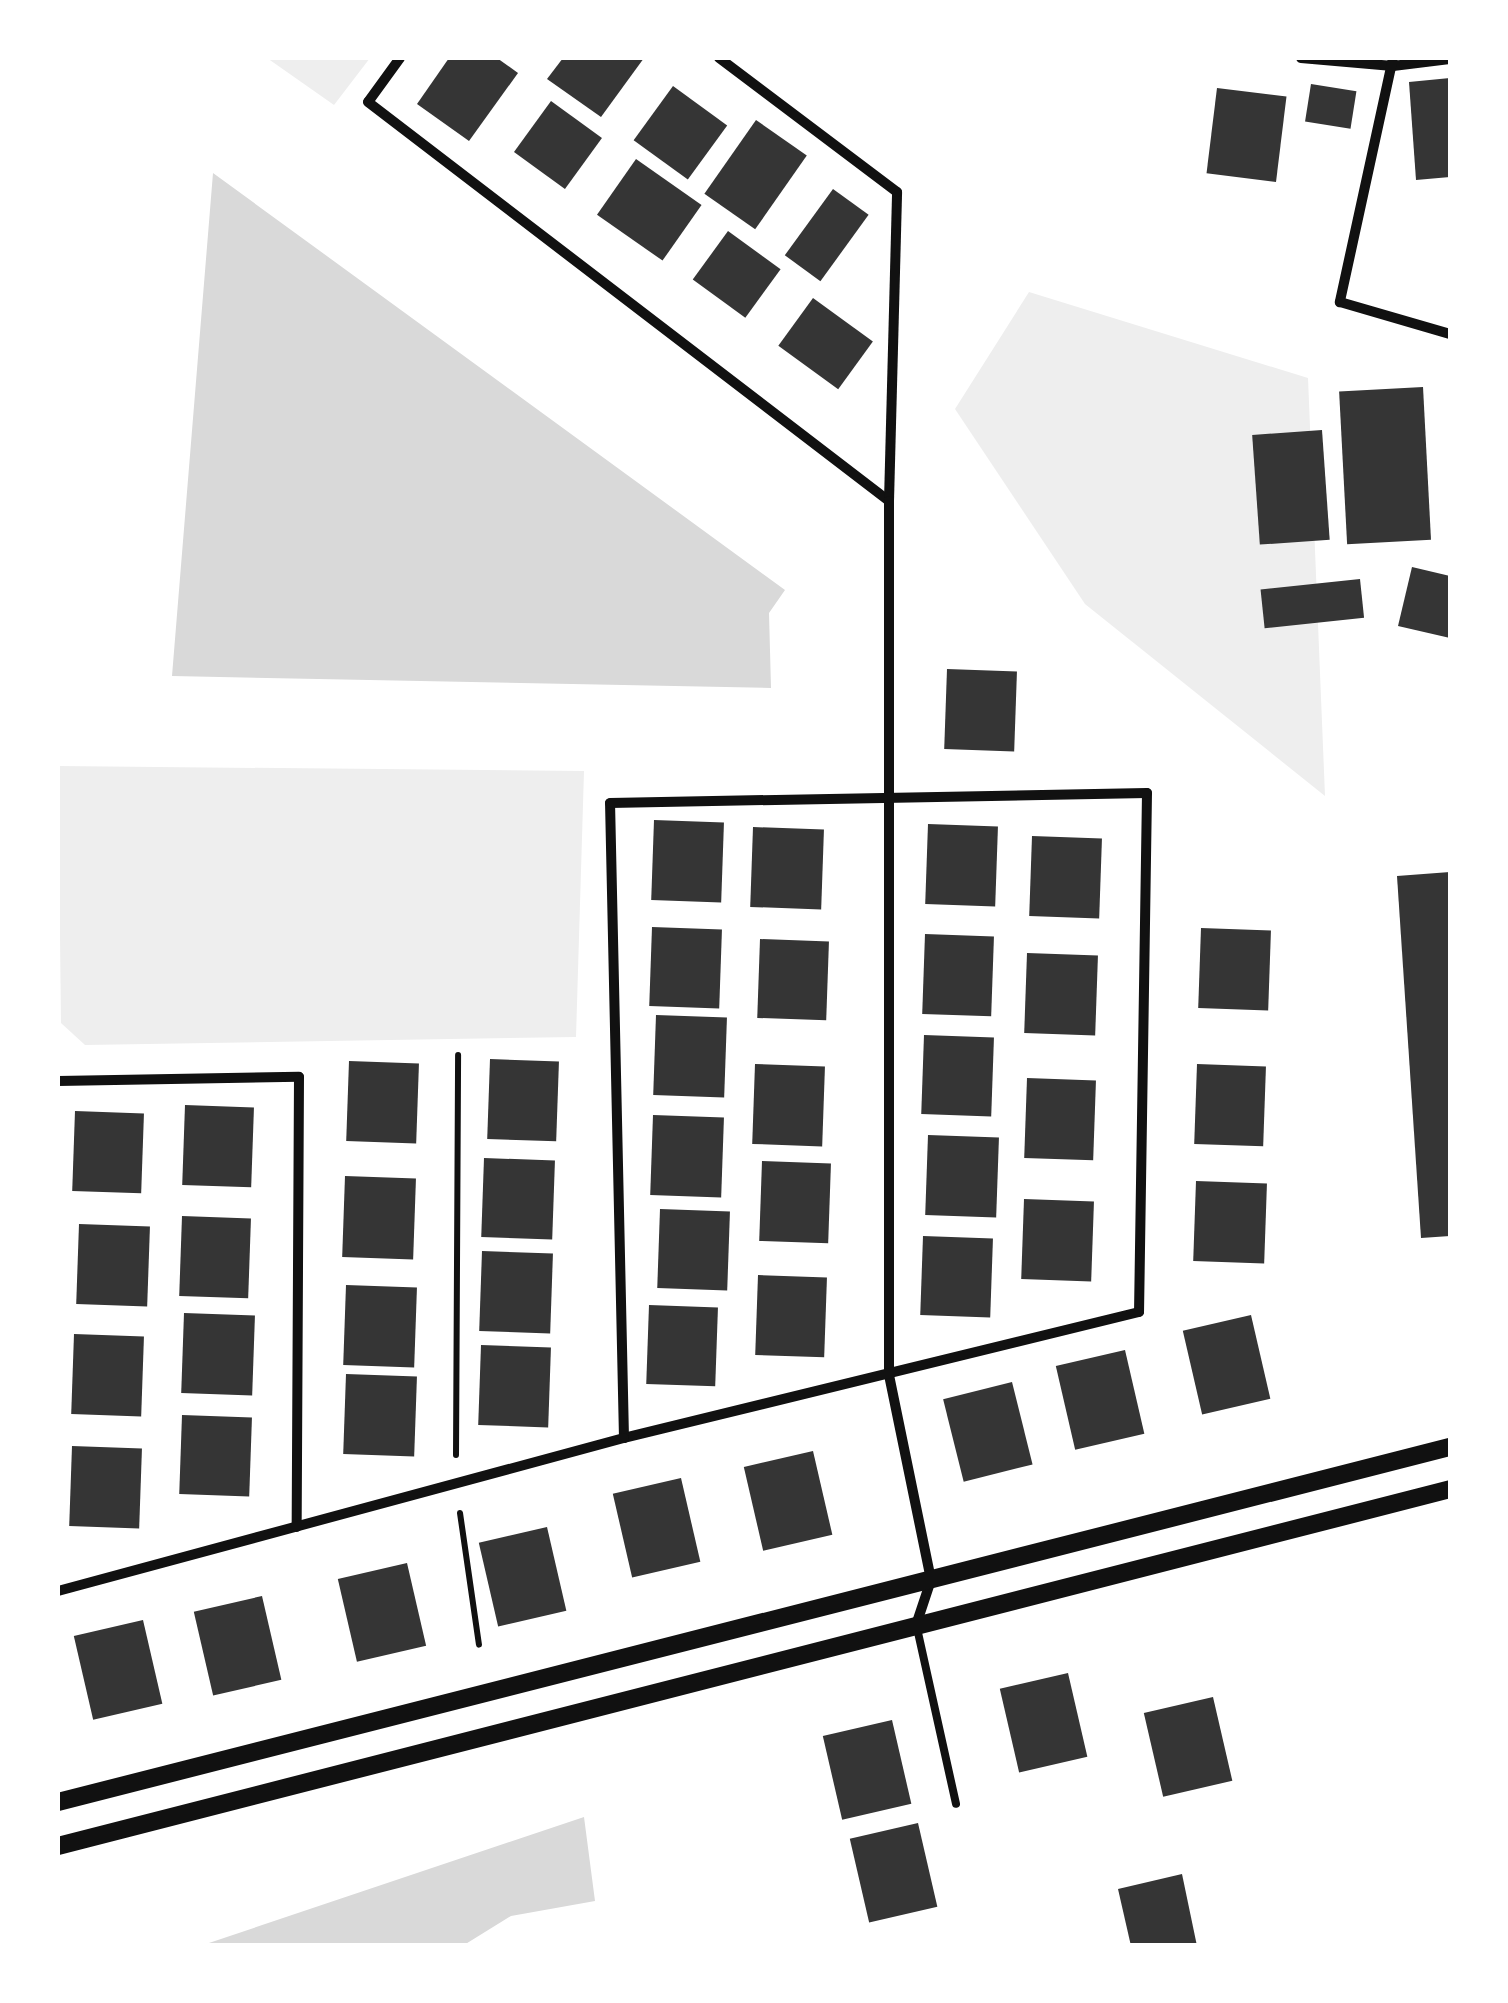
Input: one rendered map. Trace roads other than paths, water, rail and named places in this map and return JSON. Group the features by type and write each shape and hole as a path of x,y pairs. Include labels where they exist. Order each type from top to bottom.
{"street":[{"path":"400,58 368,102 888,501"},
{"path":"719,58 897,192 883,796 889,1375 931,1580 916,1625"},
{"path":"1301,58 1393,62 1450,59"},
{"path":"1393,62 1340,302 1450,334"},
{"path":"58,1591 624,1438 1139,1312 1147,794 610,803 624,1438"},
{"path":"58,1081 298,1077 297,1526"},
{"path":"58,1802 1450,1447"},
{"path":"58,1846 1450,1488"}],"lane":[{"path":"916,1625 956,1804"}]}
